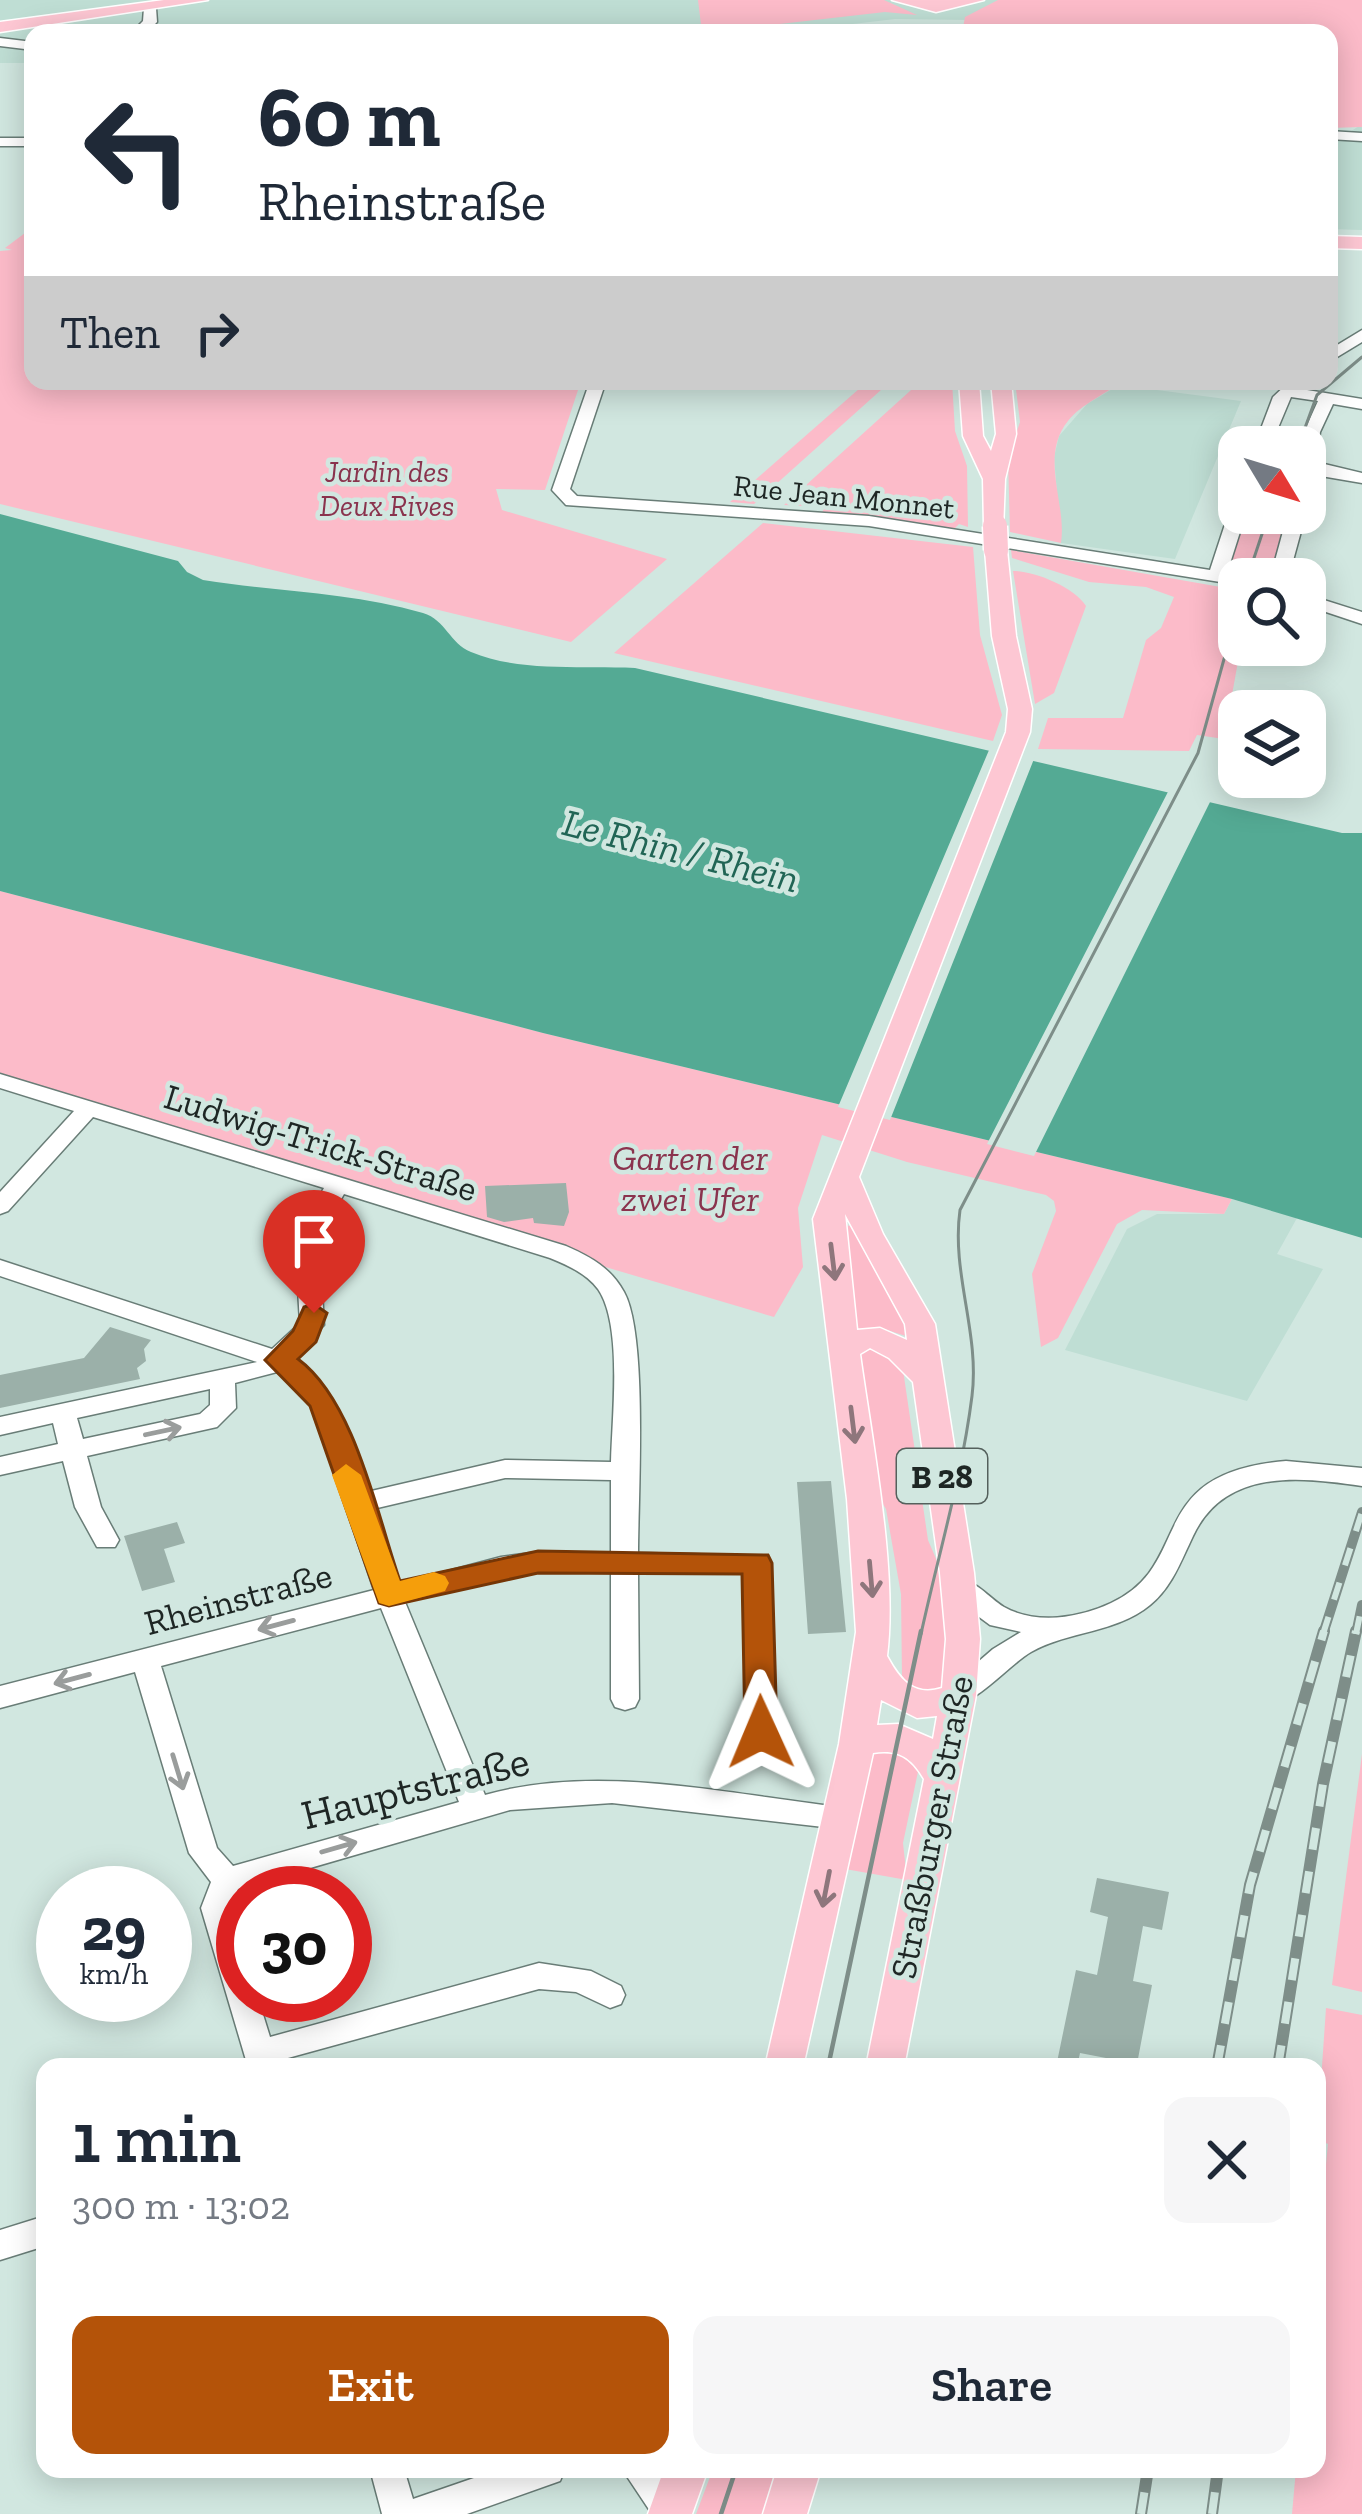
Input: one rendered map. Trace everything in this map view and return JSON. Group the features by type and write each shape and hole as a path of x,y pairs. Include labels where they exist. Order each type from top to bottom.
{"main road":[{"path":"30,24 200,0"},
{"path":"907,2 968,3"},
{"path":"907,2 939,24"},
{"path":"946,24 968,3"},
{"path":"970,390 973,436 994,479"},
{"path":"844,1176 1012,745 1020,709 1004,636 995,538 994,479 1006,434 1002,390"},
{"name":"B 28","path":"786,2058 841,1818 871,1659 872,1592 828,1219 844,1176"},
{"name":"Straßburger Straße","path":"844,1176 868,1234 920,1324 963,1639 959,1696 887,2058"},
{"path":"844,1351 868,1337 893,1341 928,1378"},
{"path":"871,1659 892,1695 930,1706 959,1696"},
{"path":"856,1744 885,1736 910,1740 933,1757 943,1781"},
{"path":"670,2512 683,2478"},
{"path":"785,2514 796,2478"}],"street":[{"path":"148,24 150,8"},
{"name":"Rue Jean Monnet","path":"595,390 561,490 572,501 850,519 1218,574"},
{"path":"1273,426 1292,390"},
{"path":"1304,390 1362,404"},
{"path":"1315,426 1327,399"},
{"path":"1326,472 1362,478"},
{"path":"1326,606 1362,618"},
{"name":"Ludwig-Trick-Straße","path":"0,1081 588,1264 613,1286 624,1331 624,1471"},
{"path":"0,1206 90,1107"},
{"path":"0,1426 221,1382 279,1360 312,1325 307,1238 337,1186"},
{"path":"0,1268 279,1360 304,1378 324,1404 389,1595 475,1806"},
{"path":"0,1466 208,1421 224,1408 221,1382"},
{"path":"63,1414 88,1508 106,1540"},
{"path":"959,1696 995,1659 1057,1629 1112,1614 1148,1593 1166,1568 1190,1514 1225,1484 1285,1467 1362,1477"},
{"path":"356,1504 505,1469 624,1471 625,1699"},
{"name":"Rheinstraße","path":"0,1697 389,1595 538,1562 757,1563 761,1732"},
{"path":"958,1587 1000,1618 1057,1629"},
{"path":"145,1660 204,1853 216,1867"},
{"name":"Hauptstraße","path":"274,1866 510,1799 612,1792 841,1818"},
{"path":"268,2058 539,1976 580,1980 610,1994"},
{"path":"250,2022 260,2058"},
{"path":"0,2245 36,2234"},
{"path":"390,2478 400,2514"},
{"path":"419,2514 522,2478"},
{"path":"645,2478 670,2512"}],"shaded area":[{"path":"0,0 1008,0 972,20 853,24 24,24 24,63 0,63"},
{"path":"1362,124 1362,230 1338,229 1339,139"},
{"path":"1111,390 1157,390 1241,401 1231,426 1218,426 1218,456 1175,559 1061,543 1054,457 1059,436 1087,404"},
{"path":"1232,1199 1297,1218 1277,1254 1323,1269 1247,1401 1065,1350 1127,1229 1157,1214 1224,1214"}],"green space":[{"path":"698,0 884,0 917,15 885,12 780,24 701,24"},
{"path":"998,0 1362,0 1362,127 1338,128 1338,24 964,24 965,17"},
{"name":"Jardin des Deux Rives","path":"24,234 24,390 578,390 545,490 496,489 502,510 667,559 571,642 0,504 0,251 12,250 5,248"},
{"path":"858,390 881,390 754,504 730,502"},
{"path":"911,390 953,390 955,431 967,466 968,527 959,524 953,530 821,513 826,507 784,505"},
{"path":"1016,390 1109,390 1074,415 1060,435 1055,465 1061,543 1010,532 1008,457 1020,422"},
{"path":"763,523 973,547 980,635 1002,715 993,741 614,653"},
{"path":"1236,534 1286,534 1280,558 1231,558"},
{"path":"1011,550 1218,587 1218,666 1237,666 1233,690 1218,690 1218,738 1197,735 1189,751 1038,749 1048,718 1123,718 1146,640 1161,628 1174,597 1146,587 1089,582 1012,558"},
{"path":"1013,571 1053,581 1086,606 1054,693 1035,704"},
{"name":"Garten der zwei Ufer","path":"0,891 543,1033 1232,1199 1224,1214 1142,1210 1117,1224 1058,1338 1041,1347 1032,1274 1056,1211 1054,1201 822,1135 798,1208 803,1267 774,1317 238,1158 0,1080"},
{"path":"844,1225 851,1226 891,1292 909,1337 884,1329 854,1331"},
{"path":"875,1345 902,1363 928,1540 949,1589 947,1686 927,1697 902,1681 901,1594 886,1509 873,1488 856,1357"},
{"path":"892,1742 919,1767 903,1843 907,1880 845,1869 870,1757"},
{"path":"1362,1754 1362,1992 1332,1985"},
{"path":"1326,2008 1362,2015 1362,2514 1292,2514 1295,2478 1326,2478 1328,2144 1323,2058"},
{"path":"710,2478 775,2478 765,2514 696,2514"}],"water":[{"name":"Le Rhin / Rhein","path":"0,514 178,561 203,580 341,596 423,613 458,644 490,659 531,666 635,668 1342,833 1362,833 1362,1238 1232,1199 543,1033 0,891"}],"pier":[{"path":"992,743 1036,754 890,1120 838,1107"},
{"path":"1171,786 1213,796 1034,1156 987,1144"}],"building":[{"path":"566,1183 569,1212 564,1226 534,1223 533,1218 504,1222 487,1217 485,1186"},
{"path":"110,1327 151,1340 144,1349 146,1361 137,1368 140,1379 0,1408 0,1375 84,1358"},
{"path":"831,1481 846,1632 808,1634 797,1482"},
{"path":"177,1522 185,1543 164,1549 175,1582 142,1591 124,1536"},
{"path":"1097,1878 1169,1892 1162,1930 1143,1926 1133,1981 1152,1985 1138,2058 1080,2053 1079,2058 1058,2058 1076,1970 1097,1975 1108,1917 1090,1912"}],"tram line":[{"path":"1338,377 1362,357"},
{"path":"1306,426 1323,390"},
{"path":"1254,558 1262,534"},
{"path":"921,1634 972,1396 972,1349 959,1257 960,1210 1198,753 1222,666"},
{"path":"830,2058 921,1631"},
{"path":"721,2514 733,2478"}],"railway":[{"path":"1323,1634 1362,1512"},
{"path":"1356,1634 1362,1605"},
{"path":"1219,2058 1250,1885 1324,1631"},
{"path":"1279,2058 1323,1784 1356,1631"},
{"path":"1141,2514 1147,2478"},
{"path":"1212,2514 1217,2478"}],"slow traffic":[{"path":"346,1475 389,1595 434,1583"}],"route":[{"path":"314,1313 306,1336 279,1360 304,1378 324,1404 389,1595 538,1562 757,1563 761,1732"}]}
